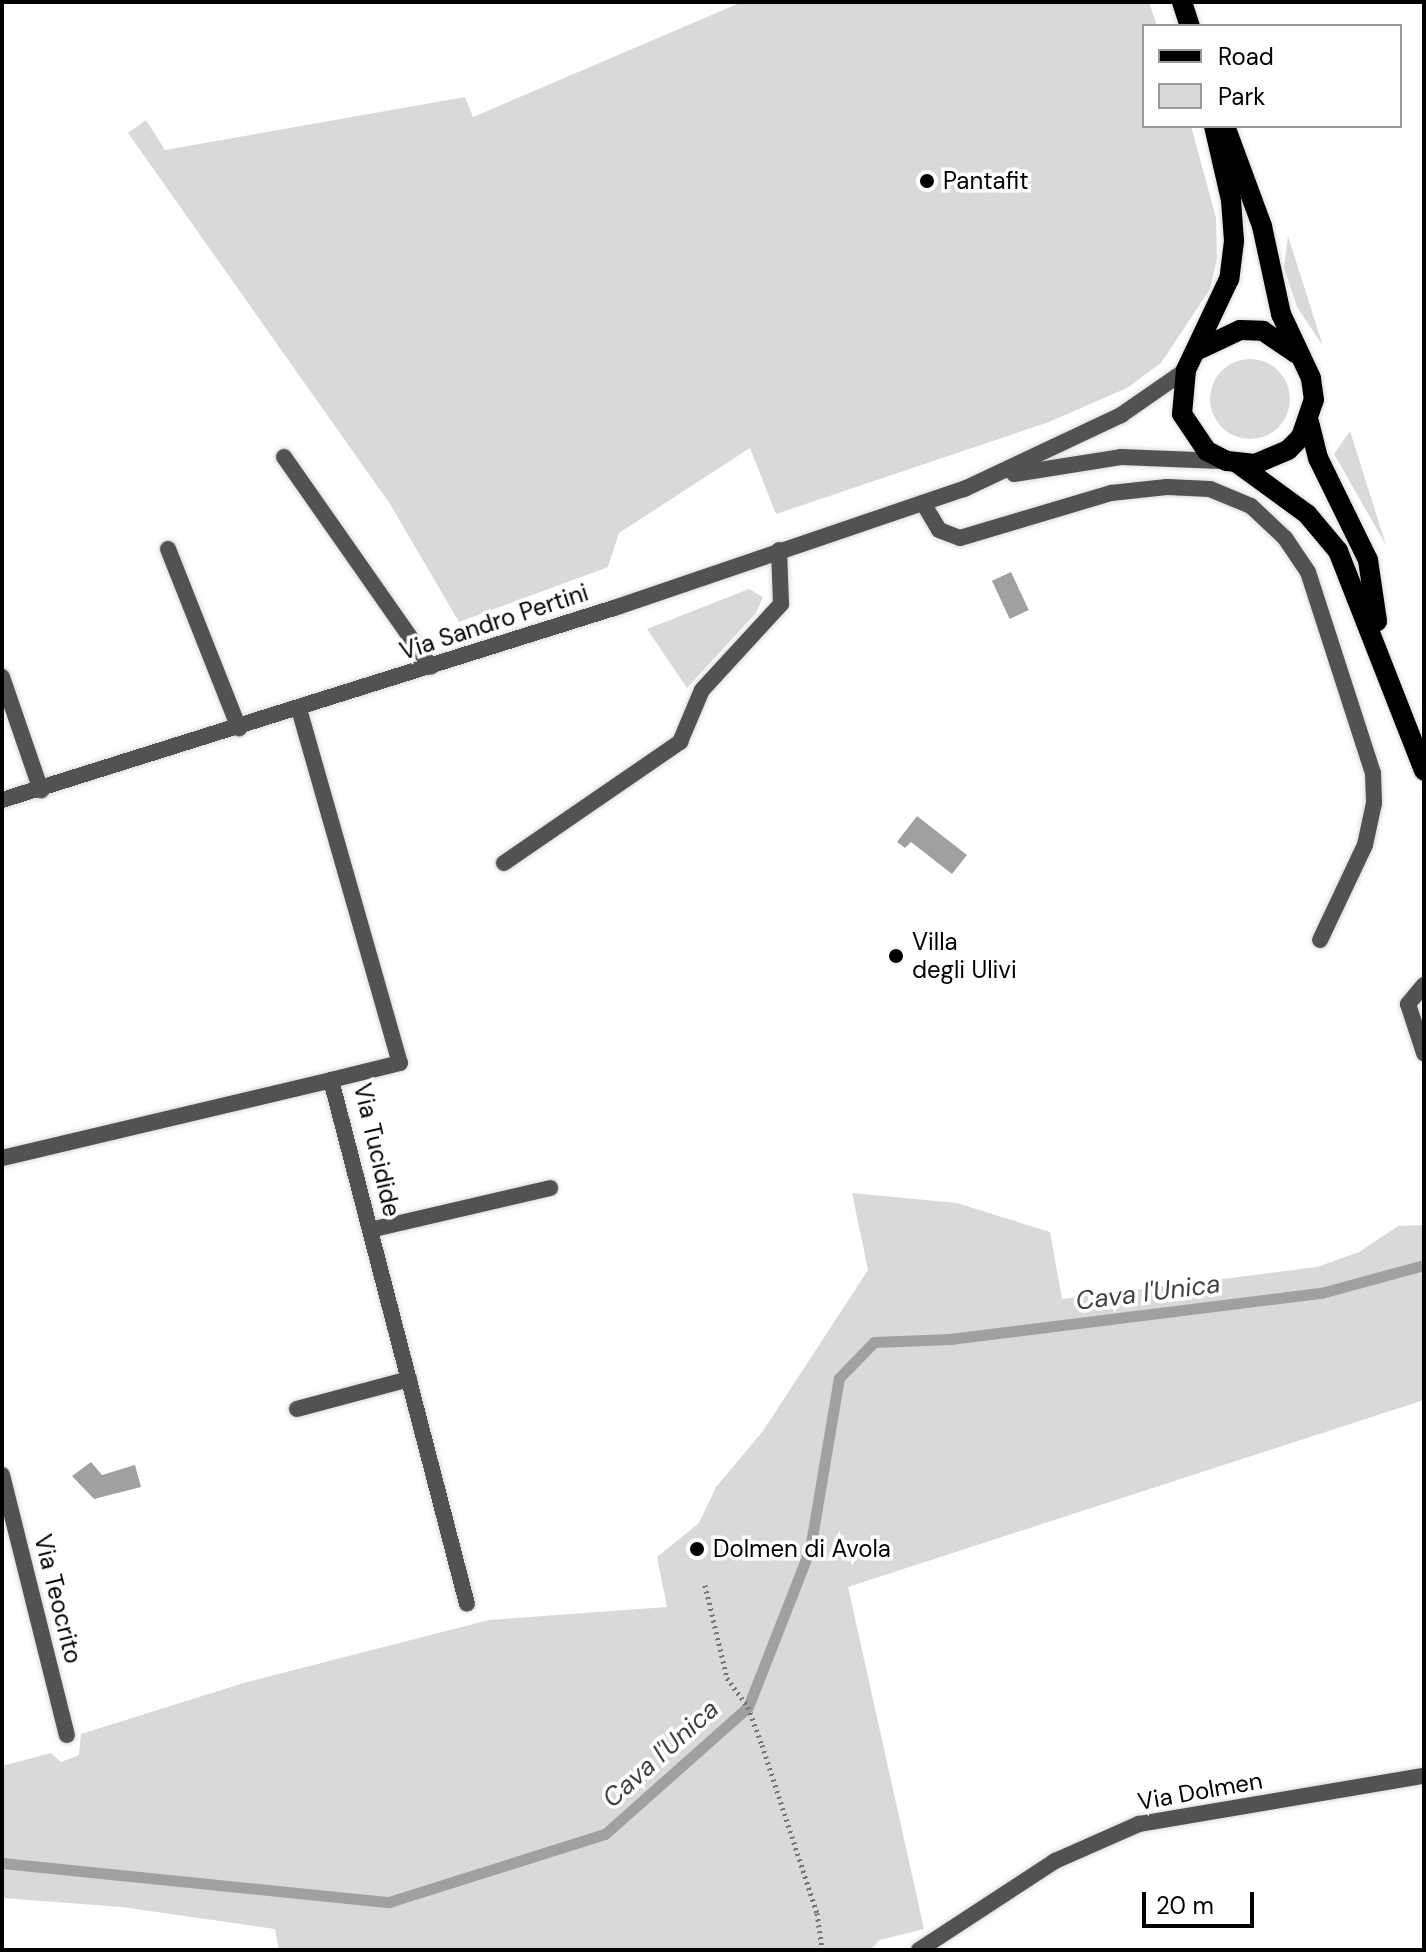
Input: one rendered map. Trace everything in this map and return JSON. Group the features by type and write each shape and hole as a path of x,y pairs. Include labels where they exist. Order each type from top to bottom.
{"main road":[{"path":"1182,2 1189,24"},
{"path":"1214,128 1231,200 1234,241 1229,279 1198,351 1186,370 1182,414 1207,451 1232,462 1307,514 1338,551 1424,771"},
{"path":"1226,128 1262,226 1281,314 1302,358 1314,400 1309,422 1318,458 1368,560 1384,664"},
{"path":"1198,351 1217,337 1240,330 1263,331 1285,341 1302,358"},
{"path":"1232,462 1255,464 1280,455 1309,422"}],"street":[{"path":"996,477 1121,415 1186,370"},
{"path":"284,457 431,667"},
{"path":"996,477 1121,457 1232,462"},
{"name":"Via Sandro Pertini","path":"2,800 431,667 996,477"},
{"path":"923,503 939,530 960,538 1111,493 1167,487 1210,489 1251,506 1285,538 1308,572 1373,773 1374,803 1365,845 1320,940"},
{"path":"168,549 239,728"},
{"path":"504,863 680,742 702,690 781,604 779,550"},
{"path":"2,677 41,790"},
{"name":"Via Tucidide","path":"299,709 400,1063 331,1080 467,1604"},
{"path":"1424,985 1408,1004 1424,1053"},
{"path":"2,1158 331,1080"},
{"path":"370,1230 550,1188"},
{"path":"297,1409 409,1379"},
{"name":"Via Teocrito","path":"2,1475 67,1735"},
{"name":"Via Dolmen","path":"919,1950 1055,1861 1139,1824 1424,1776"}],"path":[{"path":"705,1585 727,1678 748,1707 762,1745 817,1913 822,1950"}],"green space":[{"path":"742,2 1149,2 1156,24 1142,24 1142,128 1192,128 1216,218 1217,259 1210,289 1161,363 1127,388 1049,422 776,514 750,448 619,533 608,567 459,622 390,504 128,133 146,120 165,150 465,97 473,117"},
{"path":"1288,236 1323,346 1297,307 1284,268"},
{"path":"1250,359 1265,362 1278,371 1287,384 1290,399 1287,414 1278,427 1265,436 1250,439 1235,436 1222,427 1213,414 1210,399 1213,384 1222,371 1235,362"},
{"path":"1350,431 1386,545 1334,454"},
{"path":"749,589 763,597 756,613 687,688 647,629"},
{"path":"852,1193 957,1203 1050,1232 1062,1299 1317,1267 1359,1252 1398,1226 1424,1225 1424,1400 848,1587 924,1929 880,1940 870,1950 279,1950 275,1929 122,1907 2,1898 2,1766 51,1753 61,1762 79,1755 81,1734 247,1682 489,1620 667,1607 657,1557 699,1523 716,1487 763,1431 868,1270"}],"shaded area":[{"path":"1011,572 1029,610 1010,619 992,581"},
{"path":"917,816 967,855 952,874 911,842 905,848 897,842"},
{"path":"91,1462 102,1475 135,1465 141,1487 94,1499 72,1476"}],"waterway":[{"name":"Cava l'Unica","path":"2,1863 389,1902 605,1834 748,1707 810,1549 839,1378 874,1342 950,1339 1321,1293 1424,1265"}],"place":[{"name":"Pantafit","path":"927,181"},
{"name":"Villa degli Ulivi","path":"896,956"},
{"name":"Dolmen di Avola","path":"697,1549"}]}
